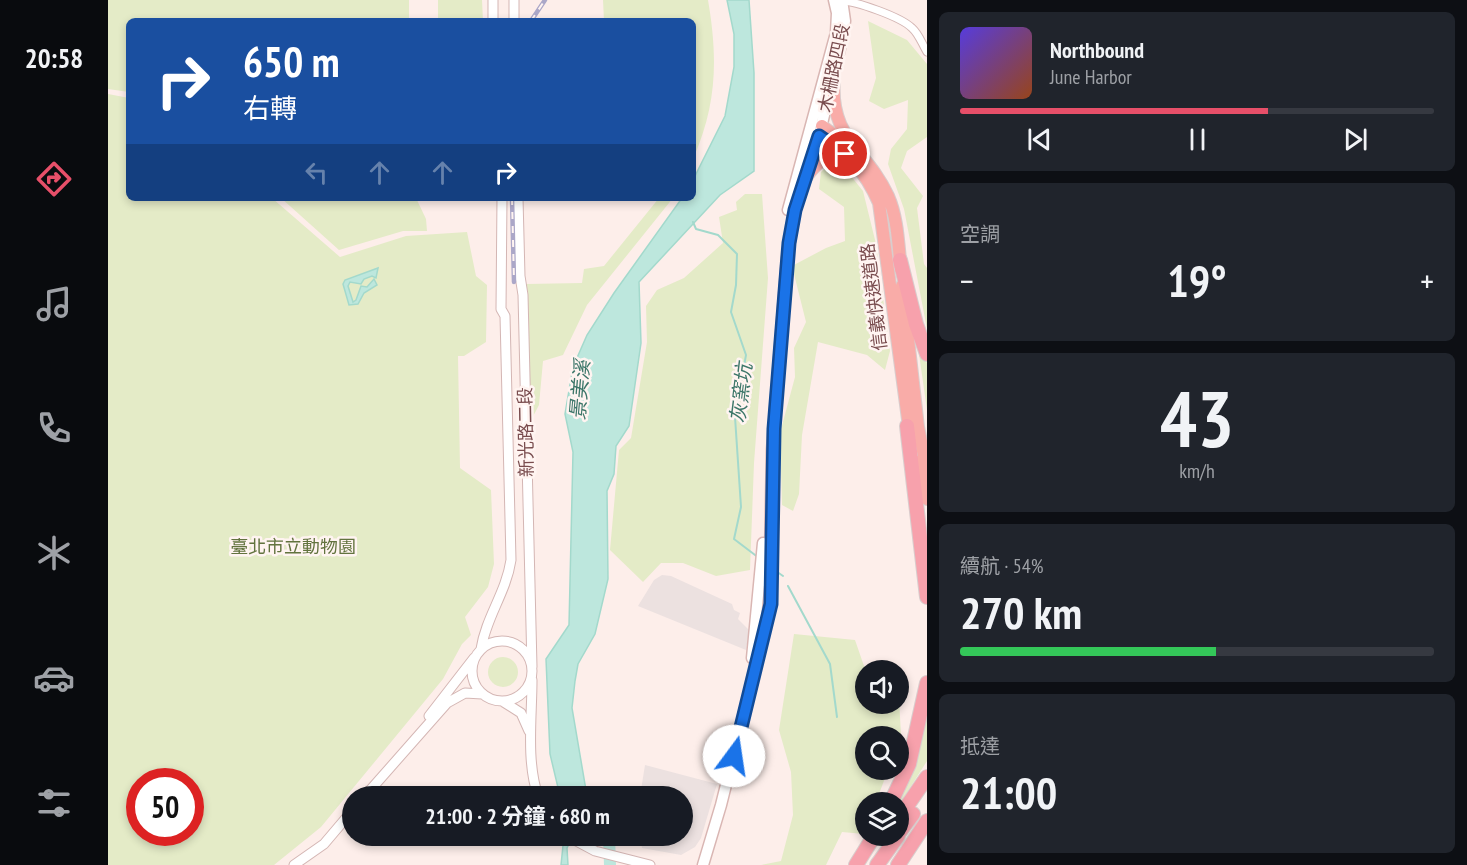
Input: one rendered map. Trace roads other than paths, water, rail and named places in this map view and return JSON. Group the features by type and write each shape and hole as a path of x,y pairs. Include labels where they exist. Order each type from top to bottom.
{"highway":[{"path":"834,78 833,102 839,124 861,164"},
{"path":"817,130 841,139 861,164"},
{"path":"805,179 813,167 825,158 840,157 861,164"},
{"name":"信義快速道路","path":"861,164 888,197 898,235 918,428 927,470"},
{"name":"信義快速道路","path":"861,164 879,203 884,225 908,426 927,499"},
{"path":"900,260 916,324 927,354"},
{"path":"908,426 927,597"},
{"path":"896,792 909,764 927,683"},
{"path":"909,803 927,777"},
{"path":"909,819 927,793"},
{"path":"900,865 927,821"},
{"path":"900,865 927,839"},
{"path":"856,865 868,846"},
{"path":"867,865 880,846"},
{"path":"877,865 890,846"}],"main road":[{"name":"木柵路四段","path":"817,130 834,78 845,21 838,1"},
{"name":"木柵路四段","path":"817,130 838,22 838,1"},
{"path":"703,865 721,805 767,624 771,593 773,440 786,270 792,223 817,130"},
{"path":"749,692 780,257 789,208 817,130"},
{"path":"756,617 767,624"}],"street":[{"path":"493,0 493,18"},
{"path":"514,0 514,18"},
{"path":"838,1 906,23 914,30 927,52"},
{"name":"新光路二段","path":"414,738 441,697 479,652 486,624 505,588 511,560 505,316 501,309 502,201"},
{"name":"新光路二段","path":"518,201 520,276 523,295 532,670 531,743 536,786"},
{"path":"492,642 512,642 523,649 532,670 522,693 502,701 482,694 472,675 479,652 492,642"},
{"name":"新光路二段","path":"373,786 414,738 455,697 471,692 482,694"},
{"name":"新光路二段","path":"502,701 521,713 531,743"},
{"path":"294,865 324,844 342,823"},
{"path":"586,846 595,851 650,865"}],"water":[{"name":"景美溪","path":"727,0 749,0 754,73 754,171 720,195 639,282 641,343 629,426 616,446 614,474 607,491 608,579 595,634 578,664 572,708 585,786 558,786 550,754 546,659 569,625 573,452 565,414 573,367 587,335 614,293 680,201 696,201 696,174 725,116 734,67 734,34"},
{"path":"378,268 376,278 372,276 364,279 361,284 350,282 348,286 353,302 361,286 367,287 374,279 377,285 364,293 358,304 349,305 343,284 345,280"},
{"path":"563,846 568,846 568,865 561,865"}],"waterway":[{"name":"灰窯坑","path":"693,222 696,229 718,235 737,254 736,285 731,312 746,355 735,417 741,507 734,539 759,558"},
{"name":"灰窯坑","path":"773,569 783,576"},
{"name":"灰窯坑","path":"788,586 830,664 837,717"},
{"path":"609,846 610,865"}],"railway":[{"path":"533,18 545,0"},
{"path":"512,201 514,282"}],"park label":[{"name":"臺北市立動物園","path":"293,547"}]}
